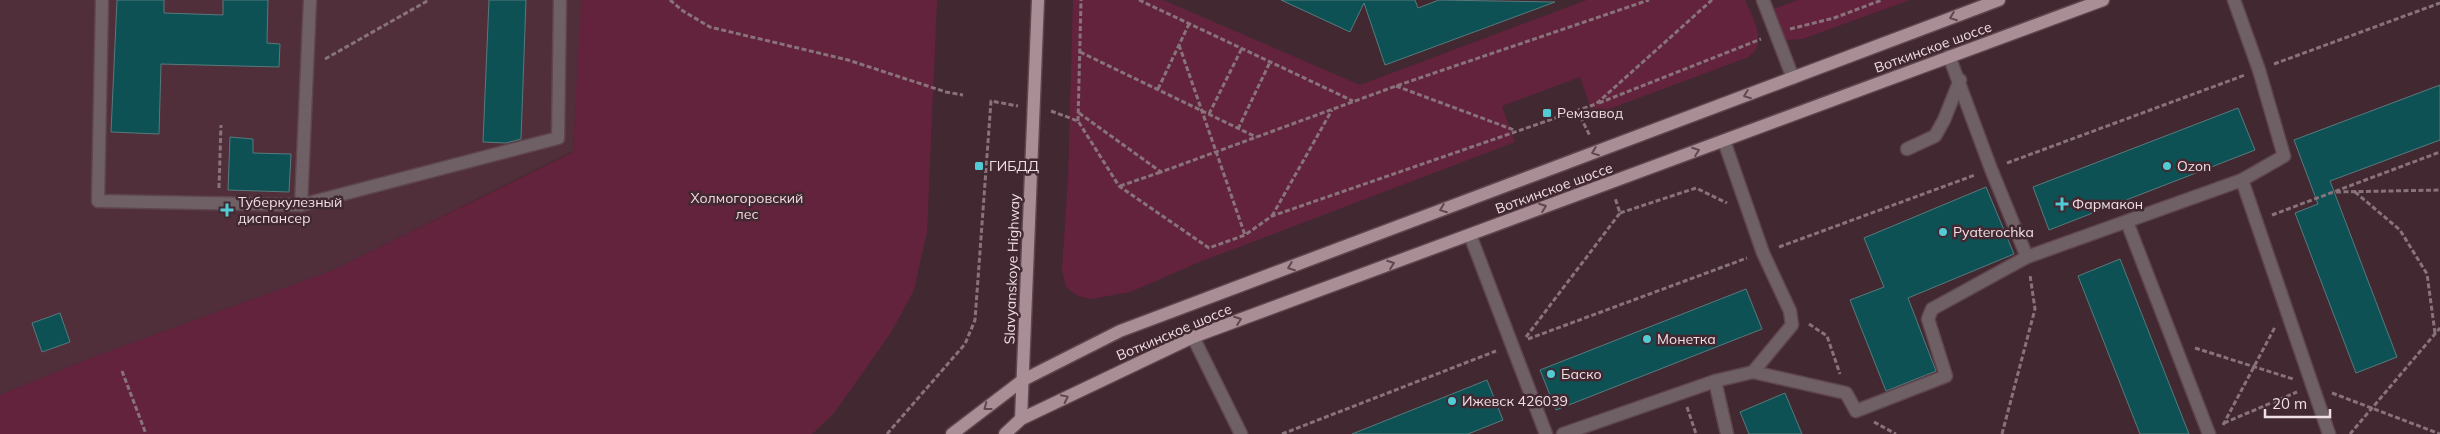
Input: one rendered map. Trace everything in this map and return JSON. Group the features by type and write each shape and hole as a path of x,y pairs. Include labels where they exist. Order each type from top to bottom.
{"main road":[{"name":"Slavyanskoye Highway","path":"1021,419 1038,0"},
{"name":"Воткинское шоссе","path":"952,434 1023,380 1120,331 1999,0"},
{"name":"Воткинское шоссе","path":"1005,434 1021,419 1193,337 2103,0"}],"lane":[{"path":"102,0 98,200 301,205 558,138 560,0"},
{"path":"301,205 310,0"},
{"path":"1763,0 1793,78"},
{"path":"1562,434 1715,381 1753,372 1846,393 1856,411 1946,376 1928,319 1932,309 2027,257 2242,180 2284,156 2259,70 2234,0"},
{"path":"1949,56 1960,80 1991,169 2027,257"},
{"path":"1907,149 1935,136 1944,120 1960,80"},
{"path":"1724,141 1763,252 1790,311 1792,325 1753,372"},
{"path":"2242,180 2329,434"},
{"path":"2127,222 2209,434"},
{"path":"1470,235 1546,434"},
{"path":"1193,337 1241,434"},
{"path":"1715,381 1727,434"}],"path":[{"path":"307,70 429,0"},
{"path":"670,0 683,11 710,27 848,60 946,92 963,95"},
{"path":"1078,121 1081,0"},
{"path":"1139,0 1354,101"},
{"path":"1119,186 1216,153 1396,86 1649,0"},
{"path":"1596,104 1712,0"},
{"path":"1057,113 1078,121 1119,186 1209,248 1245,235 1272,216 1515,130 1596,104 1776,32 1834,18 1882,0"},
{"path":"1749,213 1696,188 1620,213 1524,340 2440,3"},
{"path":"1158,90 1189,24"},
{"path":"1179,45 1245,235"},
{"path":"1209,114 1242,48"},
{"path":"1080,52 1257,138"},
{"path":"1238,128 1270,62"},
{"path":"1396,86 1515,130"},
{"path":"887,434 965,344 975,320 992,101"},
{"path":"1272,216 1332,109"},
{"path":"1577,110 1598,151"},
{"path":"1079,113 1161,172"},
{"path":"219,203 221,125"},
{"path":"2256,221 2440,152"},
{"path":"1610,183 1620,213"},
{"path":"2331,192 2440,190"},
{"path":"2355,192 2400,230 2427,274 2435,334"},
{"path":"2002,434 2035,309 2027,257"},
{"path":"2221,428 2286,308"},
{"path":"1790,311 1826,336 1846,393"},
{"path":"2350,434 2440,328"},
{"path":"1282,434 1511,345"},
{"path":"122,371 146,434"},
{"path":"2224,423 2312,385"},
{"path":"1683,392 1696,434"}],"shaded area":[{"name":"Туберкулезный диспансер","path":"0,0 582,0 573,151 336,269 96,356 0,395"}],"green space":[{"name":"Холмогоровский лес","path":"581,0 937,0 927,232 914,290 890,334 834,413 812,434 0,434 0,395 96,356 336,269 573,152"},
{"path":"1073,0 1163,0 1360,85 1587,0 1745,0 1758,32 1758,39 1757,47 1746,58 1593,115 1580,77 1502,106 1515,142 1202,261 1130,292 1091,299 1078,296 1066,287 1062,270 1068,178"},
{"path":"1798,0 1910,0 1802,39 1787,40 1782,34 1773,9"}],"building":[{"path":"117,0 164,0 164,13 223,15 223,0 268,0 267,43 280,44 279,67 161,64 159,134 111,132"},
{"path":"489,0 526,0 521,139 506,143 483,142"},
{"path":"1281,0 1415,0 1418,8 1439,0 1555,2 1385,65 1364,3 1350,32"},
{"path":"2440,85 2440,140 2330,181 2397,357 2356,373 2295,213 2318,204 2294,140"},
{"path":"2238,108 2255,150 2049,230 2033,187"},
{"path":"230,137 253,139 253,153 291,154 289,192 228,190"},
{"path":"1986,187 2014,254 1908,298 1936,371 1886,391 1850,300 1884,287 1864,238"},
{"path":"2120,259 2189,434 2140,434 2078,276"},
{"path":"1746,289 1762,329 1556,410 1540,370"},
{"path":"60,313 70,342 42,352 32,323"},
{"path":"1487,380 1503,420 1468,434 1352,434"},
{"path":"1785,393 1802,434 1749,434 1740,412"}],"place":[{"name":"Ремзавод","path":"1547,113"},
{"name":"ГИБДД","path":"979,166"},
{"name":"Ozon","path":"2167,166"},
{"name":"Фармакон","path":"2062,204"},
{"name":"Туберкулезный диспансер","path":"227,210"},
{"name":"Pyaterochka","path":"1943,232"},
{"name":"Монетка","path":"1647,339"},
{"name":"Баско","path":"1551,374"},
{"name":"Ижевск 426039","path":"1452,401"}]}
